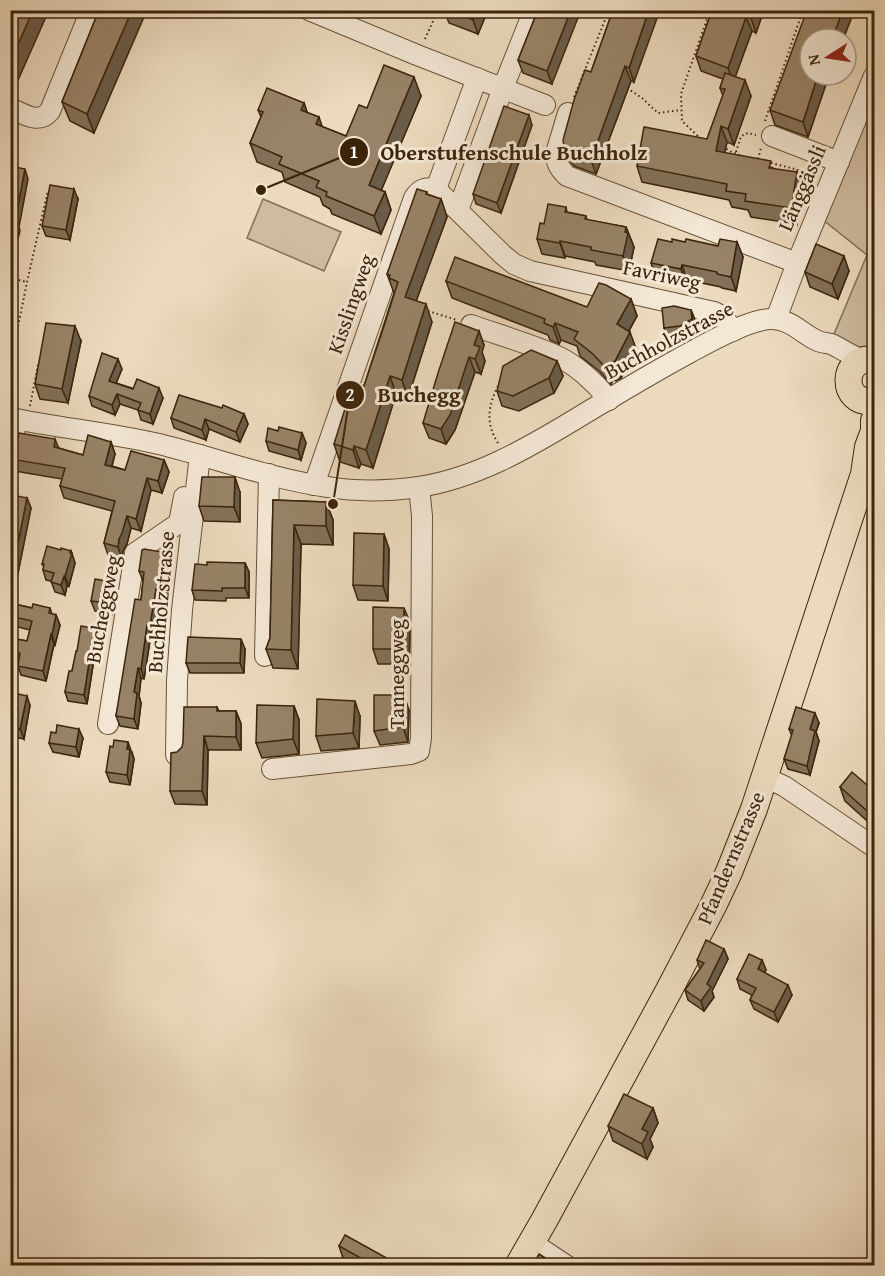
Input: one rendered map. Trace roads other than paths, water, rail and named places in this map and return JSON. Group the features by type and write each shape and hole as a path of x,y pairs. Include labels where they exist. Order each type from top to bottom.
{"main road":[{"path":"860,393 852,367 858,362 871,359"},
{"name":"Pfandernstrasse","path":"860,393 868,447"},
{"name":"Pfandernstrasse","path":"518,1266 663,1002 714,904 743,839 864,474 868,447 874,431 874,421"}],"street":[{"path":"10,108 39,119 45,117 50,111 91,10"},
{"path":"309,10 417,56 545,105"},
{"path":"458,210 534,10"},
{"name":"Länggässli","path":"776,319 874,76"},
{"path":"436,189 477,78"},
{"path":"568,113 556,153 558,167 567,176 797,263"},
{"path":"765,137 839,162"},
{"name":"Kisslingweg","path":"314,485 414,198 419,191 427,187 436,189"},
{"name":"Favriweg","path":"436,189 514,264 530,271 714,312 720,314 733,331"},
{"path":"776,319 789,323 818,342 860,393"},
{"name":"Buchholzstrasse","path":"18,420 132,438 314,485 356,490 419,487 471,473 507,457 539,441 672,362 733,331 760,320 776,319"},
{"name":"Buchholzstrasse","path":"471,325 555,356 572,365 609,400"},
{"path":"818,342 832,345 854,357 871,359"},
{"path":"10,452 18,420"},
{"name":"Buchholzstrasse","path":"176,754 177,681 195,454"},
{"name":"Bucheggweg","path":"108,724 135,553 179,523 195,454"},
{"path":"265,656 269,474"},
{"name":"Tanneggweg","path":"272,769 411,754 419,751 421,738 422,528 419,487"},
{"path":"764,777 784,786 874,847"},
{"path":"531,1242 567,1266"}],"place":[{"name":"Oberstufenschule Buchholz","path":"261,190"},
{"name":"Buchegg","path":"333,504"}]}
